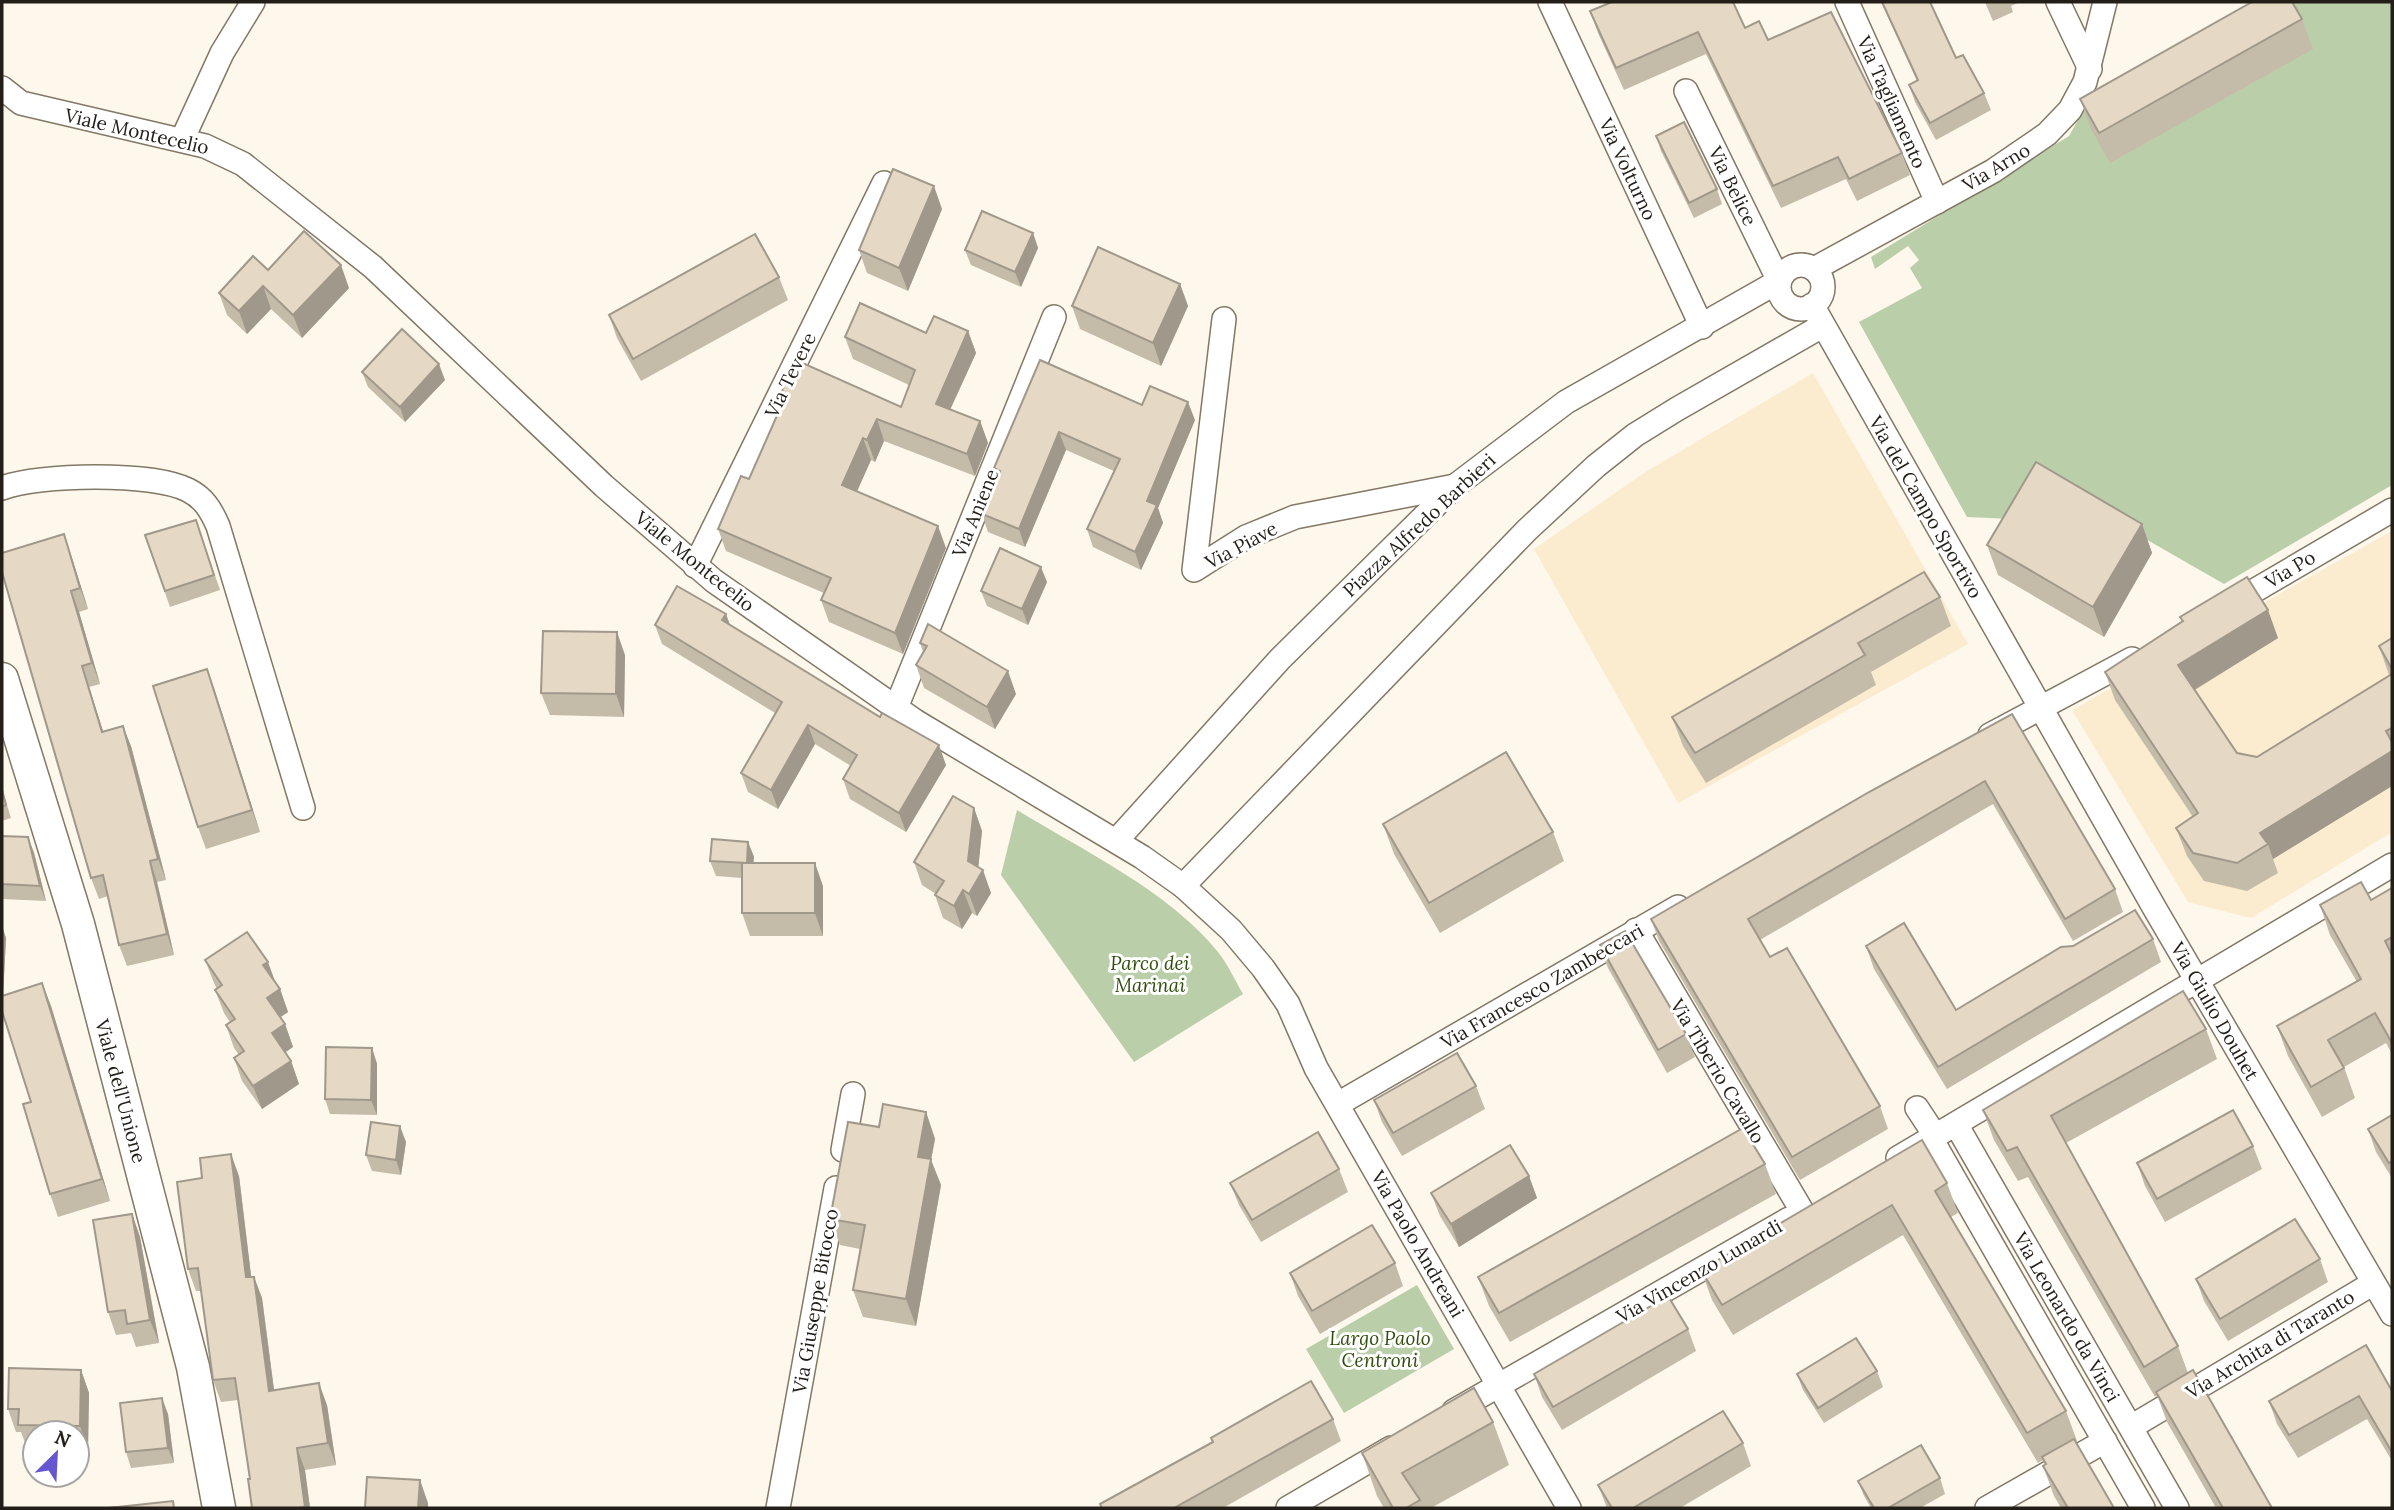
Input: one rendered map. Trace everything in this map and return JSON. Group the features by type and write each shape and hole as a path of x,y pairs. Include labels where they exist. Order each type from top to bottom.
{"main road":[{"name":"Viale dell'Unione","path":"2,679 81,938 193,1367 219,1508"}],"street":[{"path":"182,140 222,53 253,2"},
{"name":"Via Tagliamento","path":"1847,2 1937,202"},
{"path":"2058,2 2090,69"},
{"name":"Via Arno","path":"1814,269 1993,171 2047,134 2070,110 2090,69 2105,2"},
{"name":"Via Volturno","path":"1561,5 1702,327"},
{"name":"Viale Montecelio","path":"2,88 11,102 212,148 243,164 340,238 604,485 695,566 896,708 1115,841 1183,886 1231,930 1273,982 1288,1004 1316,1068 1338,1104"},
{"name":"Via Belice","path":"1686,91 1779,281"},
{"name":"Via Tevere","path":"695,566 884,183"},
{"path":"1798,265 1814,269 1822,288 1812,305 1799,309 1787,304 1780,294 1779,281 1790,268 1798,265"},
{"name":"Piazza Alfredo Barbieri","path":"1115,841 1280,659 1455,485 1566,402 1779,281"},
{"name":"Via del Campo Sportivo","path":"1812,305 2040,707"},
{"name":"Via Aniene","path":"896,708 1054,317"},
{"name":"Via Piave","path":"1224,319 1194,570 1246,537 1295,517 1455,485"},
{"path":"1183,886 1527,530 1596,466 1655,422 1822,326"},
{"path":"2,488 55,477 140,480 178,486 202,499 218,526 303,808"},
{"name":"Via Po","path":"2205,620 2392,510"},
{"path":"1967,748 2146,651"},
{"name":"Via Giulio Douhet","path":"2040,707 2392,1314"},
{"path":"1883,1167 1957,1126 2392,865"},
{"name":"Via Francesco Zambeccari","path":"1338,1104 1697,896"},
{"path":"2132,923 2155,909"},
{"name":"Via Tiberio Cavallo","path":"1636,930 1802,1211"},
{"name":"Via Giuseppe Bitocco","path":"778,1508 853,1094"},
{"name":"Via Paolo Andreani","path":"1338,1104 1569,1508"},
{"name":"Via Leonardo da Vinci","path":"1917,1108 2143,1508"},
{"name":"Via Leonardo da Vinci","path":"1957,1126 2177,1508"},
{"name":"Via Vincenzo Lunardi","path":"1499,1385 1825,1198"},
{"name":"Via Archita di Taranto","path":"2131,1427 2372,1283"},
{"path":"1432,1424 1499,1385"},
{"path":"1288,1508 1409,1437"},
{"path":"1987,1508 2105,1441"}],"shaded area":[{"path":"1813,373 1968,644 1678,803 1534,549 1647,471"},
{"path":"2392,531 2392,832 2251,918 2188,902 2072,710"}],"green space":[{"path":"2270,2 2392,2 2392,485 2224,584 2041,479 2012,519 1967,517 1859,322 1922,288 1910,268 1919,260 1908,246 1875,269 1871,257 2069,136 2087,104"},
{"name":"Parco dei Marinai","path":"1017,810 1124,873 1175,910 1218,952 1243,994 1134,1062 1001,875"},
{"name":"Largo Paolo Centroni","path":"1417,1285 1454,1349 1344,1413 1306,1349"}],"building":[{"path":"1612,2 1733,2 1745,28 1759,21 1768,40 1831,12 1902,153 1849,179 1838,157 1773,186 1698,32 1616,68 1590,11"},
{"path":"1882,2 1930,2 1956,58 1963,55 1984,93 1930,123 1909,85 1918,80"},
{"path":"2252,2 2292,2 2302,19 2099,133 2080,99"},
{"path":"1684,122 1717,189 1689,203 1656,136"},
{"path":"893,169 934,186 899,268 859,250"},
{"path":"982,211 1033,233 1015,272 965,250"},
{"path":"304,231 341,265 293,315 263,286 239,311 219,293 253,256 268,270"},
{"path":"755,234 779,277 633,359 609,315"},
{"path":"1098,247 1180,284 1153,343 1072,306"},
{"path":"860,303 926,333 934,316 968,331 936,404 980,421 967,454 877,419 867,440 863,438 842,485 938,526 895,633 821,600 831,578 718,529 741,476 749,479 783,402 778,400 796,360 901,407 915,370 845,337"},
{"path":"402,329 439,364 400,407 362,372"},
{"path":"1040,360 1142,405 1150,386 1188,402 1147,501 1157,505 1135,552 1087,529 1120,459 1059,432 1019,529 982,514 1000,471 994,468"},
{"path":"2036,462 2142,524 2093,607 1987,545"},
{"path":"196,520 214,575 165,591 145,535"},
{"path":"64,534 80,588 71,591 92,663 82,666 102,732 123,726 158,859 150,861 167,934 119,945 103,875 91,878 2,572 2,553"},
{"path":"1000,548 1041,567 1022,609 981,591"},
{"path":"1924,572 1940,597 1858,643 1865,655 1695,753 1672,717"},
{"path":"2247,577 2268,610 2178,665 2237,753 2257,757 2392,674 2392,728 2386,731 2392,742 2392,751 2260,833 2268,844 2237,863 2193,853 2176,828 2198,813 2105,672 2183,621 2180,617"},
{"path":"677,586 726,614 722,620 880,717 882,713 939,745 899,813 843,779 857,755 808,725 771,790 741,773 782,702 655,625"},
{"path":"928,624 1008,671 987,707 916,665 927,646 920,643"},
{"path":"543,631 617,632 616,694 541,693"},
{"path":"2392,638 2392,669 2379,646"},
{"path":"207,669 252,810 198,827 153,686"},
{"path":"2012,714 2115,889 2065,919 1985,781 1748,919 1770,957 1787,948 1880,1106 1792,1157 1651,919 1869,792"},
{"path":"1506,752 1553,832 1429,903 1383,824"},
{"path":"2,790 6,805 2,807"},
{"path":"953,796 974,808 968,861 983,870 969,894 963,890 954,906 935,895 944,881 914,862"},
{"path":"2,836 28,837 40,886 2,884"},
{"path":"712,839 748,842 747,863 710,861"},
{"path":"742,863 815,863 815,913 742,913"},
{"path":"2361,882 2371,900 2392,888 2392,937 2385,941 2392,955 2392,1043 2375,1013 2328,1040 2344,1068 2311,1087 2277,1026 2361,979 2320,905"},
{"path":"2135,910 2153,939 1938,1067 1866,946 1904,923 1956,1010 2061,947 2073,946"},
{"path":"1625,931 1686,1034 1658,1050 1600,945"},
{"path":"247,932 268,962 263,965 280,989 267,998 285,1024 272,1033 291,1061 253,1086 234,1058 244,1051 226,1025 235,1019 215,990 222,985 205,960"},
{"path":"42,983 102,1179 50,1194 23,1104 31,1102 2,1011 2,996"},
{"path":"2183,991 2206,1029 2051,1116 2178,1346 2144,1367 2017,1147 2007,1151 1983,1110"},
{"path":"326,1047 372,1048 371,1100 325,1099"},
{"path":"1457,1053 1476,1086 1393,1133 1374,1100"},
{"path":"883,1104 926,1112 918,1157 931,1159 906,1299 853,1290 865,1225 830,1219 848,1122 879,1127"},
{"path":"2233,1110 2253,1146 2157,1199 2137,1163"},
{"path":"2392,1115 2392,1161 2389,1163 2368,1129"},
{"path":"371,1122 400,1126 396,1160 366,1155"},
{"path":"1743,1128 1765,1164 1499,1313 1478,1277"},
{"path":"1318,1132 1339,1169 1252,1220 1230,1183"},
{"path":"1922,1140 1947,1183 1935,1191 2066,1411 2027,1433 1892,1205 1722,1305 1701,1270"},
{"path":"1510,1145 1529,1176 1451,1224 1431,1193"},
{"path":"231,1154 246,1277 254,1277 269,1391 319,1383 328,1443 297,1448 305,1507 252,1508 235,1378 213,1380 198,1268 188,1269 177,1182 202,1178 200,1158"},
{"path":"132,1214 150,1320 127,1324 125,1310 108,1312 93,1220"},
{"path":"2295,1219 2320,1259 2220,1319 2196,1279"},
{"path":"1372,1225 1395,1263 1312,1311 1290,1273"},
{"path":"1668,1296 1688,1329 1553,1407 1534,1374"},
{"path":"1856,1338 1877,1371 1818,1408 1797,1374"},
{"path":"2366,1345 2392,1391 2392,1452 2359,1396 2289,1435 2269,1401"},
{"path":"9,1368 81,1370 80,1419 21,1419 21,1425 18,1425 19,1409 8,1409"},
{"path":"2193,1370 2272,1508 2223,1508 2156,1392"},
{"path":"1311,1381 1333,1419 1174,1508 1102,1508 1100,1504 1213,1442 1211,1438"},
{"path":"1474,1388 1493,1422 1402,1473 1420,1500 1406,1508 1393,1508 1362,1453"},
{"path":"162,1398 168,1448 126,1452 120,1403"},
{"path":"1723,1411 1743,1443 1633,1508 1612,1508 1598,1485"},
{"path":"2074,1439 2114,1508 2068,1508 2043,1466 2046,1464 2042,1457"},
{"path":"1921,1445 1940,1478 1888,1508 1874,1508 1858,1481"},
{"path":"367,1477 420,1480 418,1508 365,1508"},
{"path":"173,1501 174,1508 108,1508"}]}
